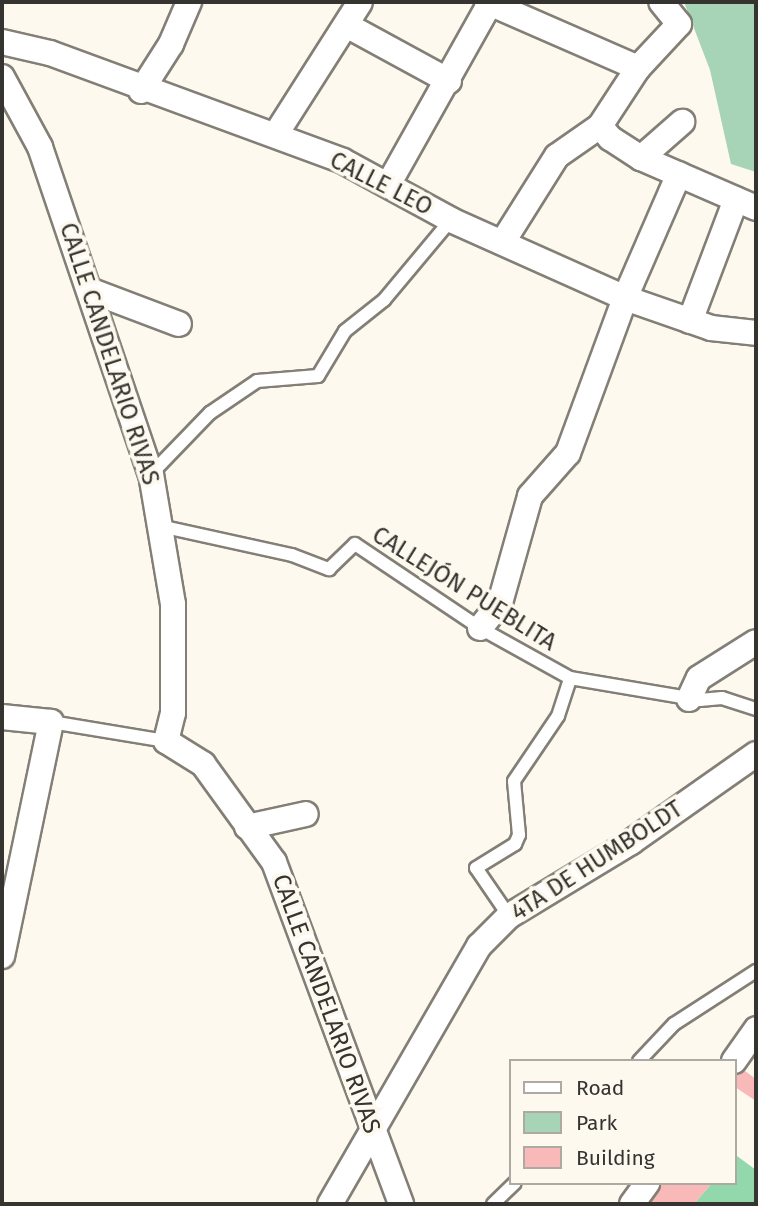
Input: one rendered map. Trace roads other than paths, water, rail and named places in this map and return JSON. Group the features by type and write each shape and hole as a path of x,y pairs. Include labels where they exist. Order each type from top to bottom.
{"street":[{"path":"141,90 168,50 189,2"},
{"path":"276,134 348,26 360,2"},
{"path":"388,185 449,81 489,2 638,68"},
{"path":"504,240 558,156 600,125 638,68 679,24 678,16 660,2"},
{"path":"348,26 449,81"},
{"name":"CALLE LEO","path":"2,42 50,53 141,90 276,134 388,185 451,220 504,240 625,298 690,321 756,333"},
{"name":"CALLE CANDELARIO RIVAS","path":"2,77 40,147 151,474 173,604 173,713 166,741 203,764 274,862 291,897 372,1130 401,1204"},
{"path":"641,158 682,122"},
{"path":"600,125 610,138 641,158 746,204 690,321"},
{"path":"480,628 500,603 530,496 568,453 625,298 679,174"},
{"path":"89,290 179,324"},
{"path":"689,699 699,678 756,642"},
{"path":"2,717 51,722 2,956"},
{"name":"4TA DE HUMBOLDT","path":"330,1204 479,946 509,916 631,842 756,754"},
{"path":"247,827 306,814"},
{"path":"735,1059 756,1029"},
{"path":"632,1204 646,1185"}],"lane":[{"path":"151,474 210,413 257,381 318,376 345,331 384,300 451,220"},
{"name":"CALLEJÓN PUEBLITA","path":"160,526 292,555 329,569 355,544 480,628 570,678 689,699 722,698 756,709"},
{"path":"509,916 475,868 515,844 519,835 514,781 558,716 570,678"},
{"path":"51,722 166,741"},
{"path":"641,1059 674,1024 756,971"},
{"path":"493,1204 513,1185"}]}
